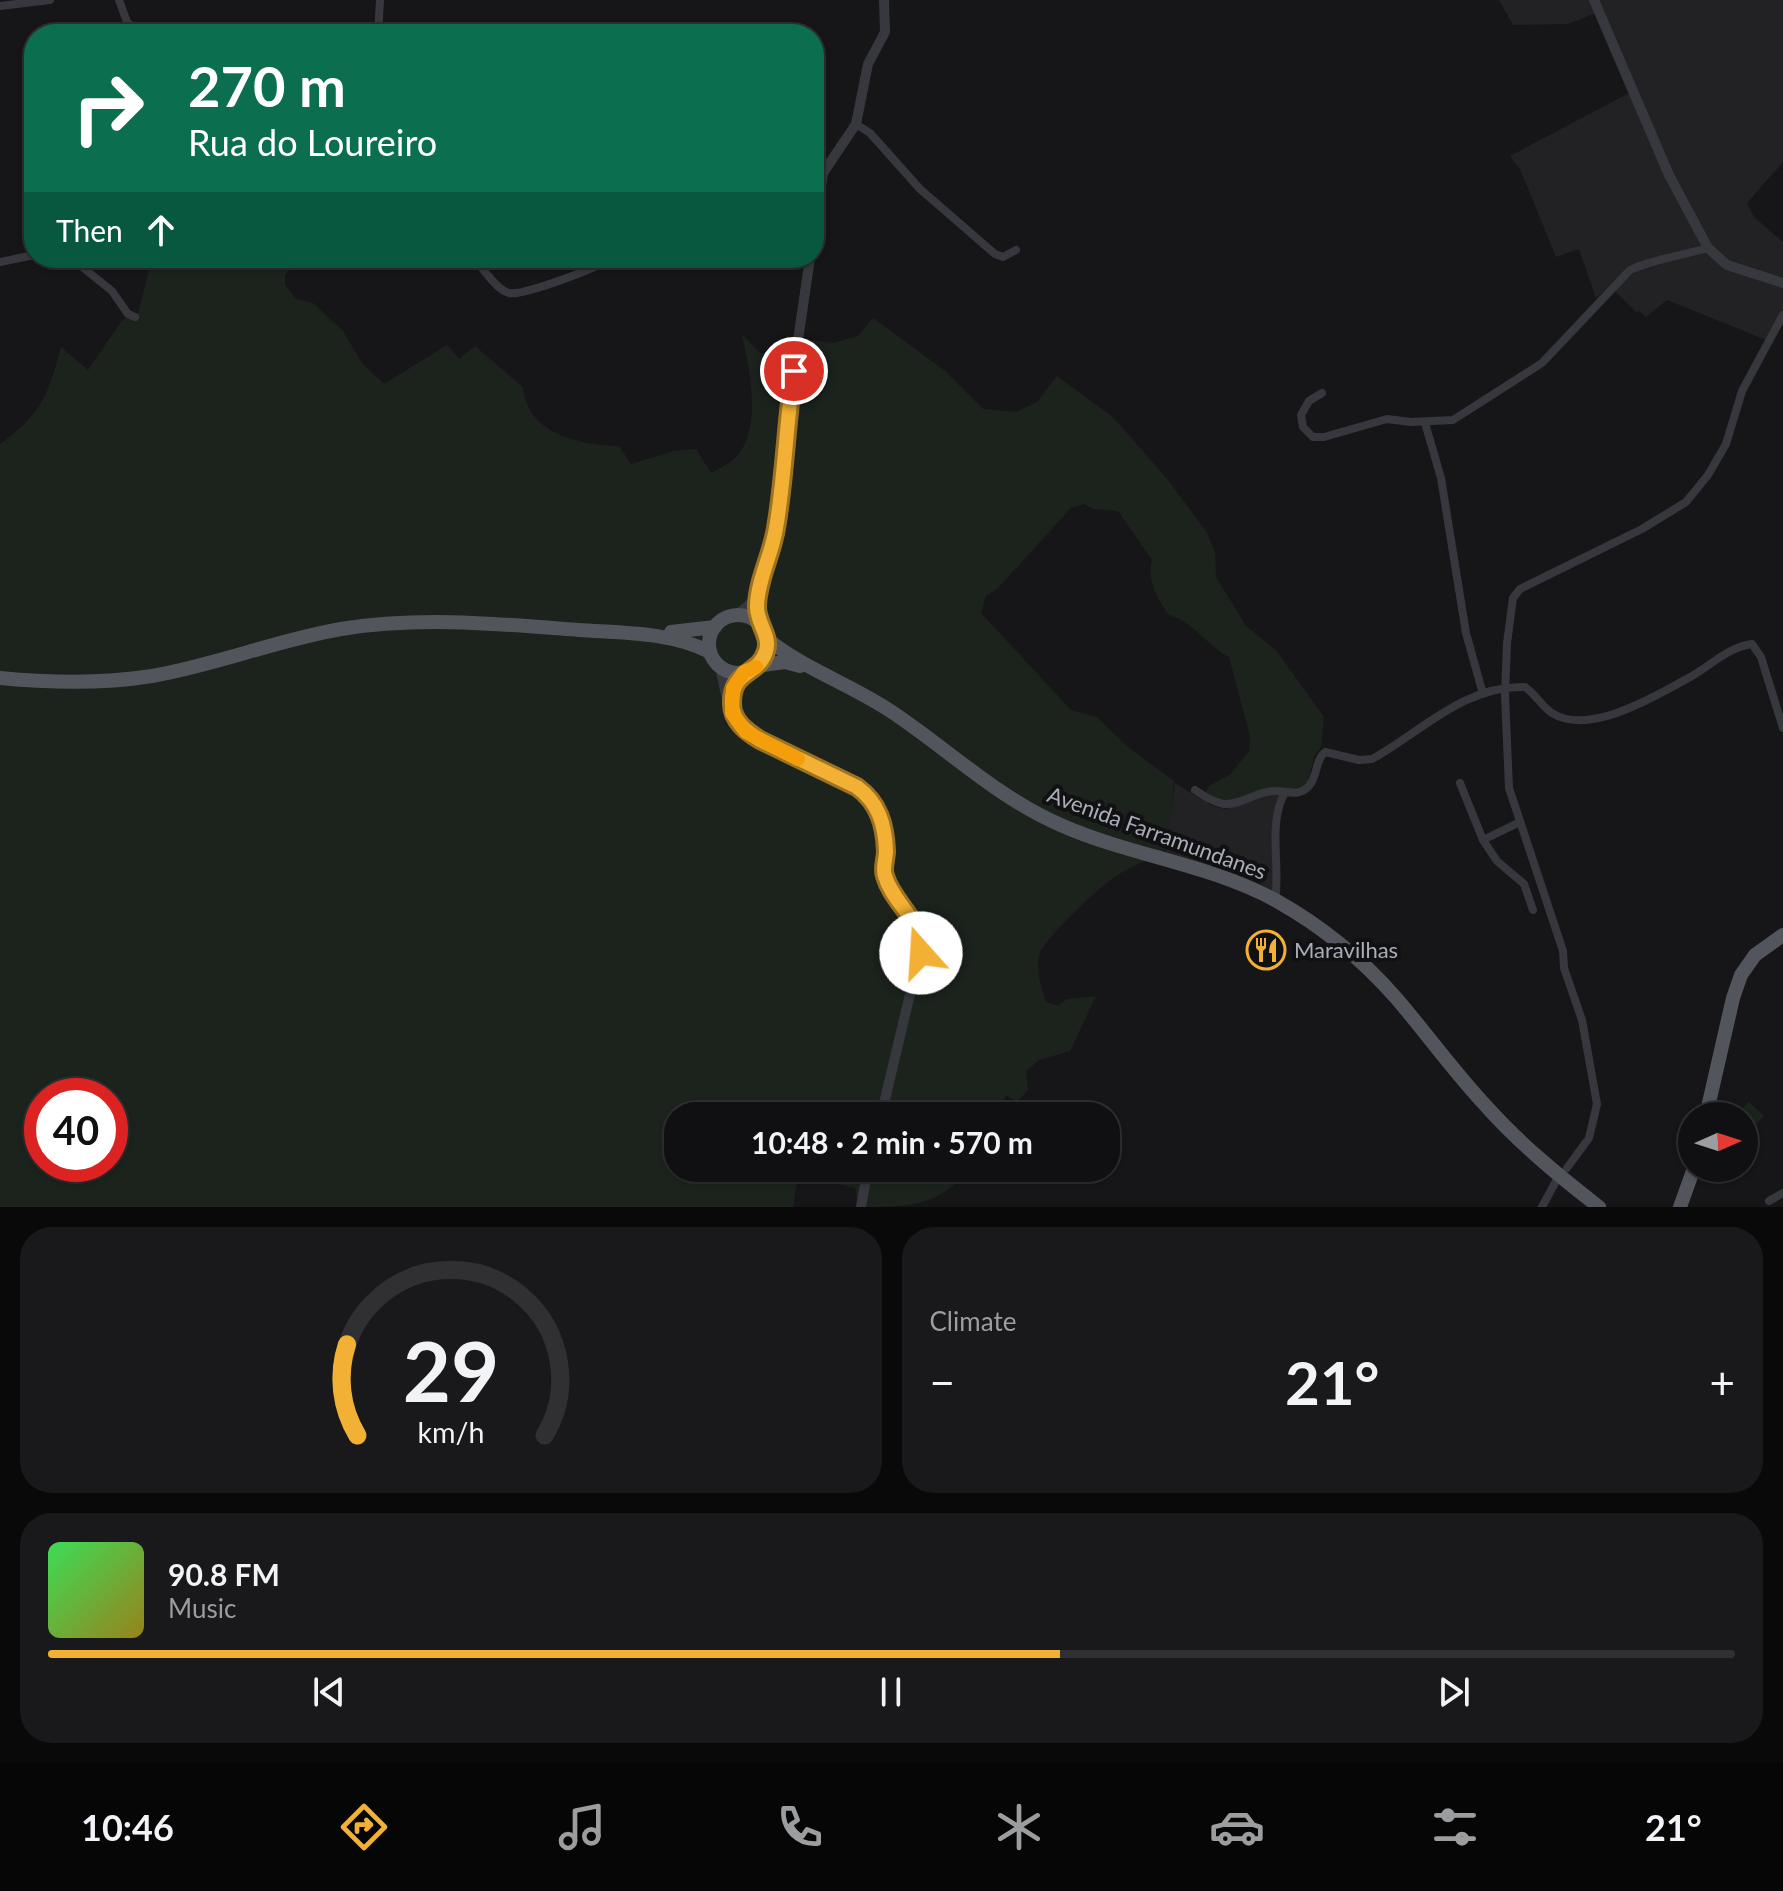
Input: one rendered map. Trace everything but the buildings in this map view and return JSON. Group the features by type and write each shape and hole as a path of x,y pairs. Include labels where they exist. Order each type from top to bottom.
{"main road":[{"path":"750,669 765,654 767,639 758,622 744,615 728,616 710,634 710,652 720,667 735,673 785,662 824,672"},
{"path":"0,678 69,683 153,676 340,629 381,624 433,623 624,633 682,632 715,627"},
{"path":"624,633 683,641 710,652"},
{"name":"Avenida Farramundanes","path":"767,639 892,711 987,783 1043,817 1096,839 1221,876 1275,900 1334,940 1395,997 1484,1104 1553,1175 1599,1207"},
{"path":"1709,1102 1741,975 1755,955 1783,935"},
{"path":"1680,1203 1688,1182"}],"street":[{"path":"0,6 50,0"},
{"path":"119,0 129,24"},
{"path":"378,24 380,0"},
{"path":"824,167 856,124 868,64 885,32 884,0"},
{"path":"1594,0 1669,175 1708,248 1727,265 1783,283"},
{"path":"856,124 870,133 944,212 995,254 1010,255 1016,250"},
{"path":"1322,393 1309,401 1301,415 1303,427 1313,437 1350,431 1387,419 1425,423 1453,420 1542,363 1630,270 1708,248"},
{"path":"0,262 24,257"},
{"path":"83,268 112,291 128,314 135,317"},
{"path":"482,268 501,289 515,293 594,268"},
{"path":"758,622 761,583 780,506 790,395 809,268"},
{"path":"1567,1168 1589,1138 1597,1104 1579,1007 1564,968 1563,951 1509,788 1505,689 1513,598 1520,589 1642,529 1686,502 1708,475 1726,444 1742,391 1783,315"},
{"path":"1425,423 1441,478 1466,633 1483,694"},
{"path":"737,615 751,603 761,583"},
{"path":"1195,790 1212,801 1225,804 1273,791 1298,793 1309,786 1319,756 1325,752 1359,760 1372,759 1443,711 1483,694 1505,689 1525,687 1552,714 1588,721 1630,707 1692,676 1724,654 1752,644 1761,657 1783,728"},
{"path":"720,667 732,713 746,732 857,787 871,796 879,811 885,845 884,875 920,934 922,944 884,1102"},
{"path":"732,713 733,688 750,669"},
{"path":"1460,783 1483,840 1497,861 1524,884 1533,910"},
{"path":"1275,900 1277,822 1279,803 1285,792"},
{"path":"1483,840 1520,822"},
{"path":"1519,879 1538,872"},
{"path":"1542,1207 1553,1175"},
{"path":"861,1207 865,1182"},
{"path":"1769,1201 1783,1193"}],"shaded area":[{"path":"1499,0 1783,0 1783,162 1747,203 1754,217 1783,242 1783,317 1766,340 1667,300 1646,317 1639,311 1637,313 1610,286 1596,298 1579,249 1556,257 1520,169 1510,156 1631,92 1596,13 1568,24 1513,25"},
{"path":"149,268 291,268 285,275 285,285 296,299 313,303 343,331 362,363 384,384 447,345 459,359 475,346 523,387 534,416 558,434 588,443 619,446 631,464 674,451 696,449 711,473 738,455 751,424 752,393 742,334 761,354 804,339 833,343 858,336 873,318 944,370 983,409 1016,412 1037,402 1057,376 1114,418 1168,480 1206,531 1215,552 1216,577 1246,626 1276,650 1324,717 1321,747 1314,757 1308,782 1301,788 1237,800 1224,800 1206,792 1209,786 1231,774 1249,751 1250,736 1229,657 1186,623 1169,615 1152,583 1152,560 1118,511 1094,509 1084,504 1071,508 997,589 986,596 981,613 1071,710 1097,717 1129,748 1174,781 1169,833 1163,852 1119,874 1100,888 1064,923 1040,953 1038,971 1046,1002 1058,1006 1067,999 1096,996 1070,1051 1039,1060 1026,1071 1028,1090 1017,1102 1006,1095 1003,1102 664,1102 664,1182 797,1182 793,1207 0,1207 0,444 25,423 41,402 61,347 88,370 123,319 137,317"},
{"path":"1175,783 1213,806 1225,809 1284,793 1278,803 1276,896 1259,882 1165,852"},
{"path":"829,1182 957,1182 946,1191 922,1202 894,1206 859,1207 855,1188"}],"slow traffic":[{"path":"756,667 744,672 733,688 732,713 746,732 798,759"}],"place":[{"name":"Maravilhas","path":"1266,950"}],"route":[{"path":"794,371 780,506 757,605 758,622 764,630 767,646 762,661 744,672 733,688 732,713 746,732 871,796 879,811 885,837 884,875 920,934 921,953"}]}
